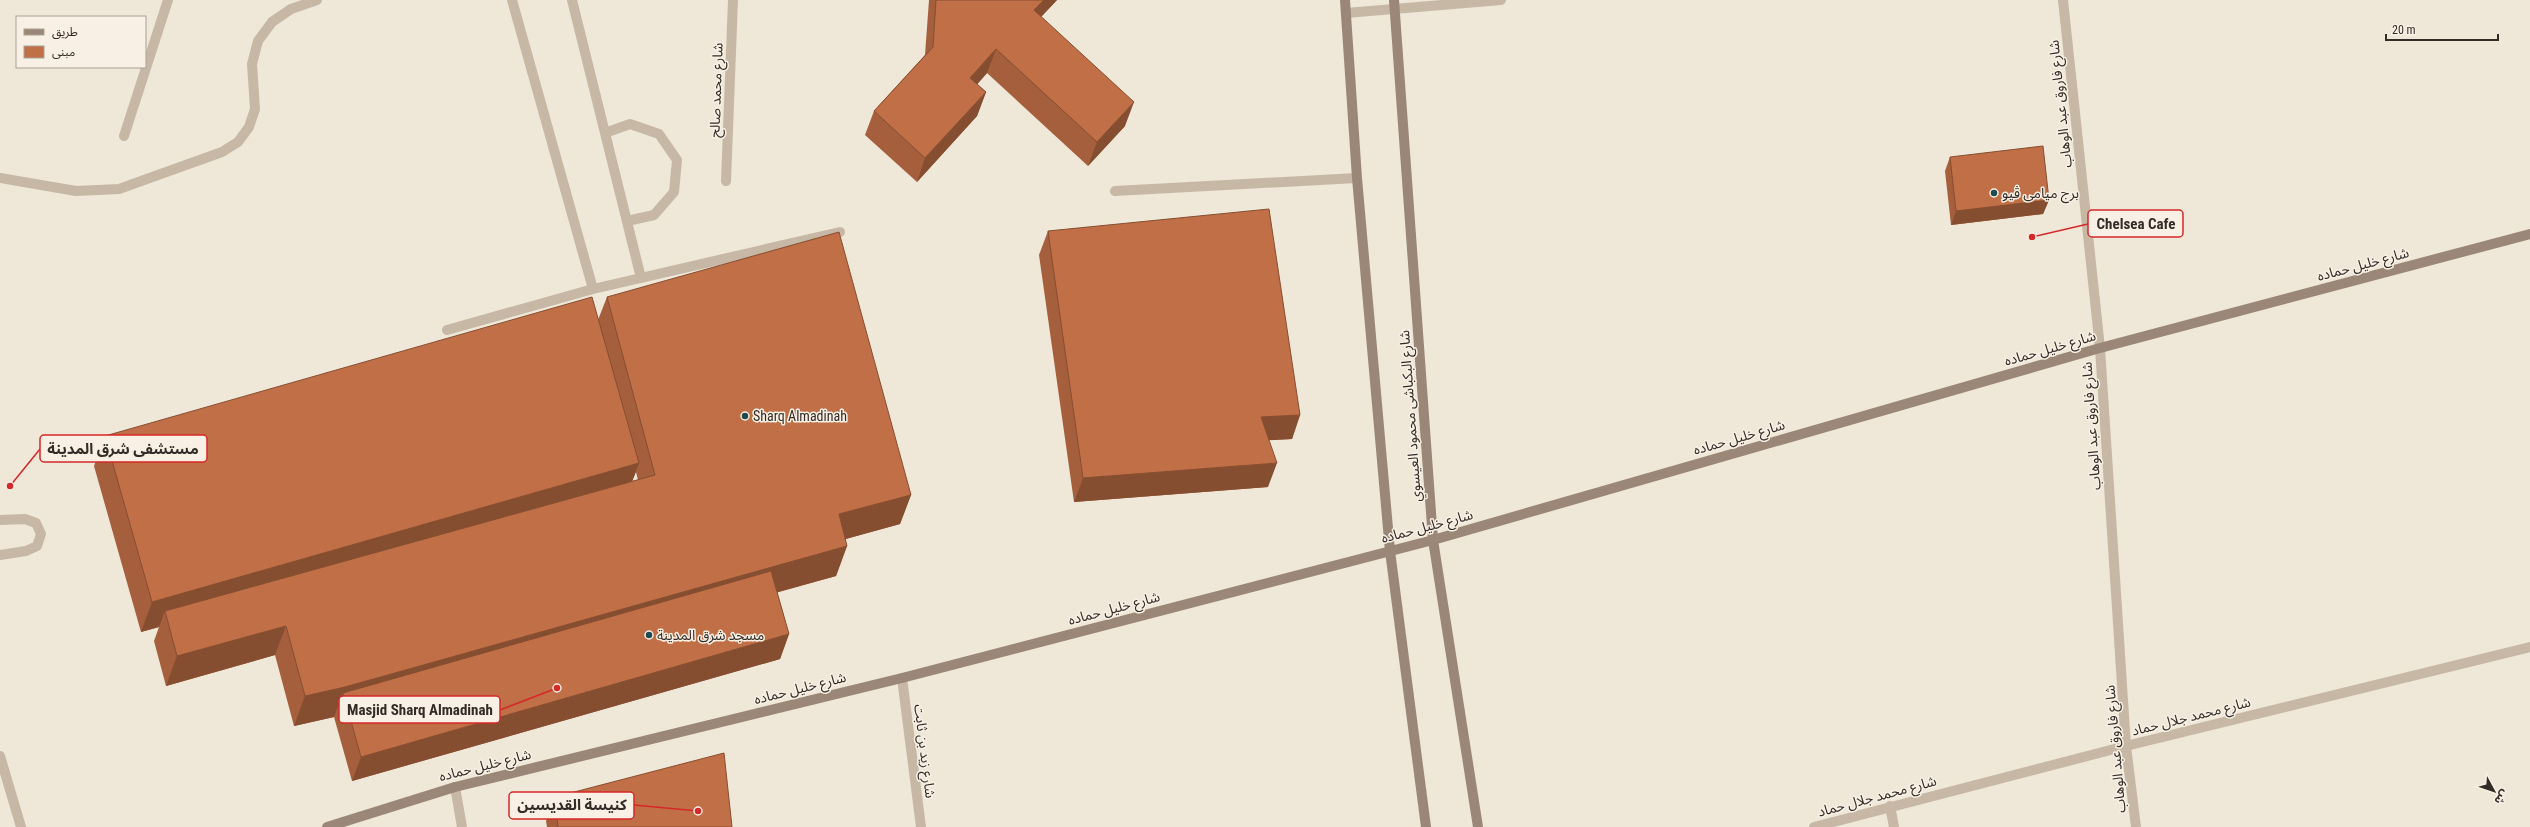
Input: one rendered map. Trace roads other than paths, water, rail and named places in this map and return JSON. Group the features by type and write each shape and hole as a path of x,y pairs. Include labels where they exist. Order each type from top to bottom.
{"street":[{"path":"124,136 168,0"},
{"path":"0,178 76,191 119,189 222,152 238,142 249,127 255,109 252,64 258,41 272,22 291,9 317,0"},
{"path":"512,0 593,289"},
{"path":"572,0 641,278"},
{"name":"شارع محمد صالح","path":"726,181 734,0"},
{"path":"1345,0 1357,178 1390,551 1426,827"},
{"path":"1346,13 1394,5 1501,0"},
{"name":"شارع فاروق عبد الوهاب","path":"2063,0 2100,348 2126,746 2136,827"},
{"name":"شارع البكباشى محمود العيسوي","path":"1394,5 1433,540 1478,827"},
{"path":"605,132 630,124 659,134 677,160 674,192 654,215 627,221"},
{"path":"1115,191 1357,178"},
{"path":"447,330 593,289 840,232"},
{"name":"شارع خليل حماده","path":"327,827 455,787 902,678 1433,540 2100,348 2530,234"},
{"path":"0,520 25,519 36,523 41,534 37,546 26,552 0,555"},
{"name":"شارع محمد جلال حماد","path":"1814,827 1890,806 2126,746 2530,647"},
{"name":"شارع زيد بن ثابت","path":"902,678 921,827"},
{"path":"0,756 21,827"},
{"path":"455,787 462,827"},
{"path":"1890,806 1894,827"}],"place":[{"name":"برج ميامى ڤيو","path":"1994,193"},
{"name":"Chelsea Cafe","path":"2032,237"},
{"name":"Sharq Almadinah","path":"745,416"},
{"name":"مستشفى شرق المدينة","path":"10,486"},
{"name":"مسجد شرق المدينة","path":"649,635"},
{"name":"Masjid Sharq Almadinah","path":"557,688"},
{"name":"كنيسة القديسين","path":"698,811"}]}
